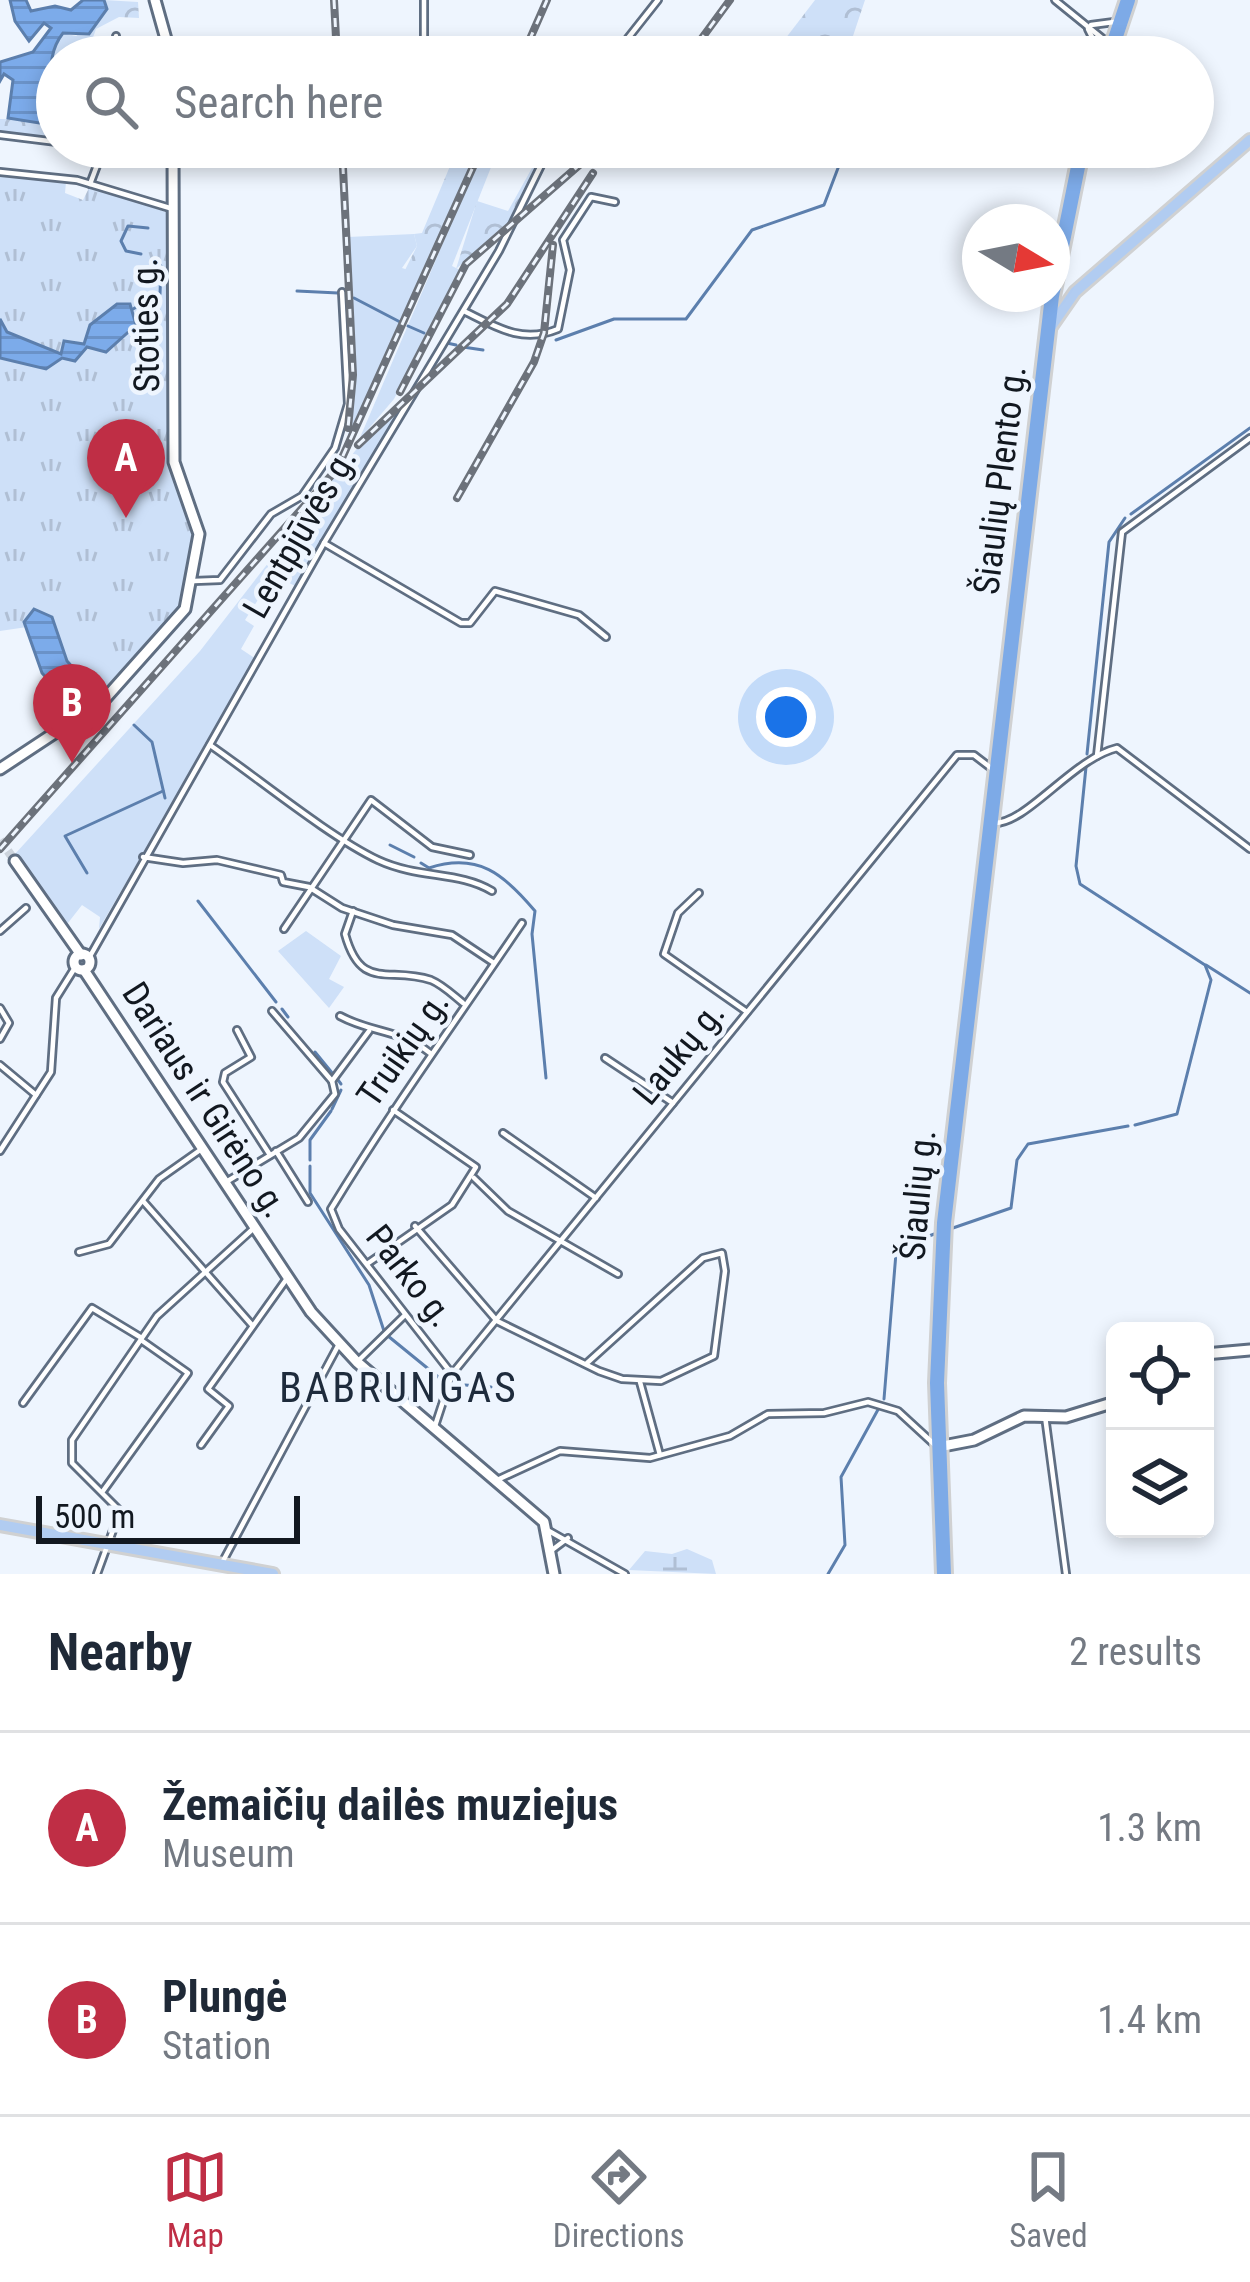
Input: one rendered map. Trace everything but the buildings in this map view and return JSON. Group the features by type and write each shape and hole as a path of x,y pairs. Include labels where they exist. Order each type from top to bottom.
{"highway":[{"path":"1114,36 1126,4"},
{"name":"Šiaulių Plento g.","path":"1070,205 1078,168"},
{"name":"Šiaulių Plento g.","path":"990,823 1050,312"},
{"name":"Šiaulių g.","path":"944,1574 938,1447 944,1223 990,823"}],"main road":[{"path":"155,0 165,36"},
{"path":"1048,331 1073,295 1250,140"},
{"name":"Stoties g.","path":"0,769 103,701 185,609 194,581 198,530 174,462 173,168"},
{"name":"Dariaus ir Girėno g.","path":"15,861 288,1277 339,1344 549,1531"},
{"path":"1214,1353 1250,1350"},
{"path":"938,1447 974,1441 1024,1416 1072,1416 1106,1405"},
{"path":"0,1525 273,1574"},
{"path":"549,1531 554,1574"}],"street":[{"path":"424,0 424,36"},
{"path":"630,36 658,0"},
{"path":"1055,0 1094,36"},
{"path":"1080,20 1109,25 1126,4"},
{"path":"1080,20 1094,36"},
{"path":"0,135 36,138"},
{"path":"90,184 95,168"},
{"name":"Lentpjūvės g.","path":"0,1151 51,1072 56,998 94,944 324,543 499,251 540,168"},
{"path":"0,172 90,184 173,209"},
{"path":"461,310 512,334 532,336 558,329 570,270 563,240 591,197 615,202"},
{"path":"194,581 220,580 271,514 302,496 335,448 348,404 342,292"},
{"path":"1096,755 1122,532 1250,438"},
{"path":"324,543 461,623 470,622 490,595 499,592 579,615 606,637"},
{"path":"209,744 344,837 411,874 464,878 492,891"},
{"path":"990,823 1009,822 1083,759 1117,748 1250,848"},
{"name":"Laukų g.","path":"435,1429 439,1399 452,1374 957,755 974,755 997,770"},
{"path":"284,929 368,802 376,800 432,847 470,855"},
{"path":"143,857 183,863 217,860 309,887 353,911 412,930 452,935 495,963"},
{"path":"698,893 678,913 664,954 747,1012"},
{"path":"0,931 26,908"},
{"path":"353,911 345,934 361,967 435,982 464,1004"},
{"name":"Truikių g.","path":"331,1209 430,1053 522,922"},
{"path":"0,1007 9,1023 0,1039"},
{"path":"226,1182 305,1132 335,1094 332,1081 272,1011"},
{"path":"340,1016 368,1030 403,1035 430,1053"},
{"path":"237,1030 250,1057 225,1073 223,1082 308,1202"},
{"path":"332,1081 368,1030"},
{"path":"605,1058 674,1103"},
{"path":"0,1065 36,1095"},
{"path":"367,1264 415,1226 452,1205 474,1178 475,1163 393,1110"},
{"path":"503,1132 596,1198"},
{"path":"79,1252 109,1244 159,1179 204,1148"},
{"path":"474,1178 508,1210 618,1274"},
{"path":"143,1201 252,1325"},
{"name":"Parko g.","path":"331,1209 339,1229 452,1374"},
{"path":"415,1226 497,1321 586,1364 640,1382 668,1379 714,1356 725,1271 722,1253 703,1258 586,1364"},
{"path":"97,1574 112,1545 120,1511 72,1463 70,1446 141,1339 203,1272 255,1227"},
{"path":"201,1445 229,1406 208,1389 288,1277"},
{"path":"23,1402 93,1308 188,1373 103,1491"},
{"path":"357,1363 405,1315"},
{"path":"222,1564 339,1344"},
{"path":"640,1382 660,1455"},
{"path":"495,1480 560,1451 632,1459 660,1455 730,1436 768,1414 824,1413 868,1402 898,1411 938,1447"},
{"path":"1045,1416 1066,1574"},
{"path":"549,1531 626,1574"},
{"path":"553,1550 568,1538"}],"green space":[{"path":"104,0 138,2 139,18 119,17 96,29 94,36 76,36 107,9"},
{"path":"815,0 865,0 853,36 787,36"},
{"path":"0,119 36,120 36,139 0,135"},
{"path":"449,168 467,168 421,274 402,276 417,246 414,234 422,233"},
{"path":"466,168 471,168 346,447 355,393 348,237 414,234 417,246 402,268 421,274"},
{"path":"475,168 491,168 452,266 460,270 394,399 359,440"},
{"path":"532,168 538,168 512,219 456,269 477,201 508,211"},
{"path":"0,174 66,182 65,193 83,200 90,186 169,213 172,464 196,538 187,602 102,699 84,693 65,698 42,673 27,627 0,631"},
{"path":"403,403 297,587 274,575 245,620 254,626 241,649 256,659 99,929 100,917 82,905 64,928 15,854 200,651 362,442"},
{"path":"306,931 341,956 329,979 344,987 329,1008 278,951"},
{"path":"687,1549 712,1560 716,1574 629,1570 645,1551 672,1554"}],"water":[{"path":"10,0 26,0 31,11 55,6 71,10 83,0 104,0 107,9 89,34 45,36 51,28 44,23 29,41 15,21"},
{"path":"36,48 36,123 8,118 13,80 4,74 0,81 0,62"},
{"path":"117,304 130,304 136,325 106,352 87,347 75,361 62,358 46,369 0,358 0,319 7,332 61,354 64,341 84,344 90,325"},
{"path":"34,609 52,617 67,661 86,682 86,691 65,698 42,673 24,622"}],"waterway":[{"path":"556,340 614,319 686,319 752,230 824,205 838,168"},
{"path":"141,254 126,251 121,241 128,226 148,228"},
{"path":"133,309 160,294 161,266 154,261"},
{"path":"297,291 338,293"},
{"path":"354,298 402,323"},
{"path":"408,326 424,333"},
{"path":"447,343 456,345"},
{"path":"463,347 483,350"},
{"path":"1131,514 1250,428"},
{"path":"1087,754 1109,542 1125,518"},
{"path":"85,688 101,695"},
{"path":"134,725 152,742 165,798"},
{"path":"1086,767 1076,866 1080,884 1205,965 1211,980 1177,1114 1135,1125"},
{"path":"87,873 65,836 163,791"},
{"path":"390,845 414,857"},
{"path":"421,863 429,868 462,863 489,870 535,911 532,934 546,1078"},
{"path":"198,901 276,1002"},
{"path":"1206,965 1250,993"},
{"path":"282,1009 288,1017"},
{"path":"315,1052 333,1074"},
{"path":"338,1080 341,1084"},
{"path":"332,1109 341,1090"},
{"path":"310,1160 310,1140 331,1111"},
{"path":"950,1229 1011,1208 1017,1160 1028,1144 1128,1126"},
{"path":"310,1166 310,1193 369,1285 384,1331"},
{"path":"884,1399 896,1253 902,1246 937,1233"},
{"path":"388,1336 442,1380"},
{"path":"452,1384 491,1387"},
{"path":"828,1574 845,1545 841,1477 880,1406"}],"tunnel":[{"path":"0,840 15,861"}],"railway":[{"path":"334,0 336,36"},
{"path":"531,36 547,0"},
{"path":"703,36 730,0"},
{"path":"343,168 353,375 348,428"},
{"path":"0,849 337,469 473,168"},
{"path":"400,392 466,264 576,168"},
{"path":"358,445 507,304 593,173"},
{"path":"457,498 534,362 544,333 553,245"}],"place":[{"name":"Žemaičių dailės muziejus","path":"126,518"},
{"name":"Plungė","path":"72,763"}],"district":[{"name":"BABRUNGAS","path":"399,1387"}]}
